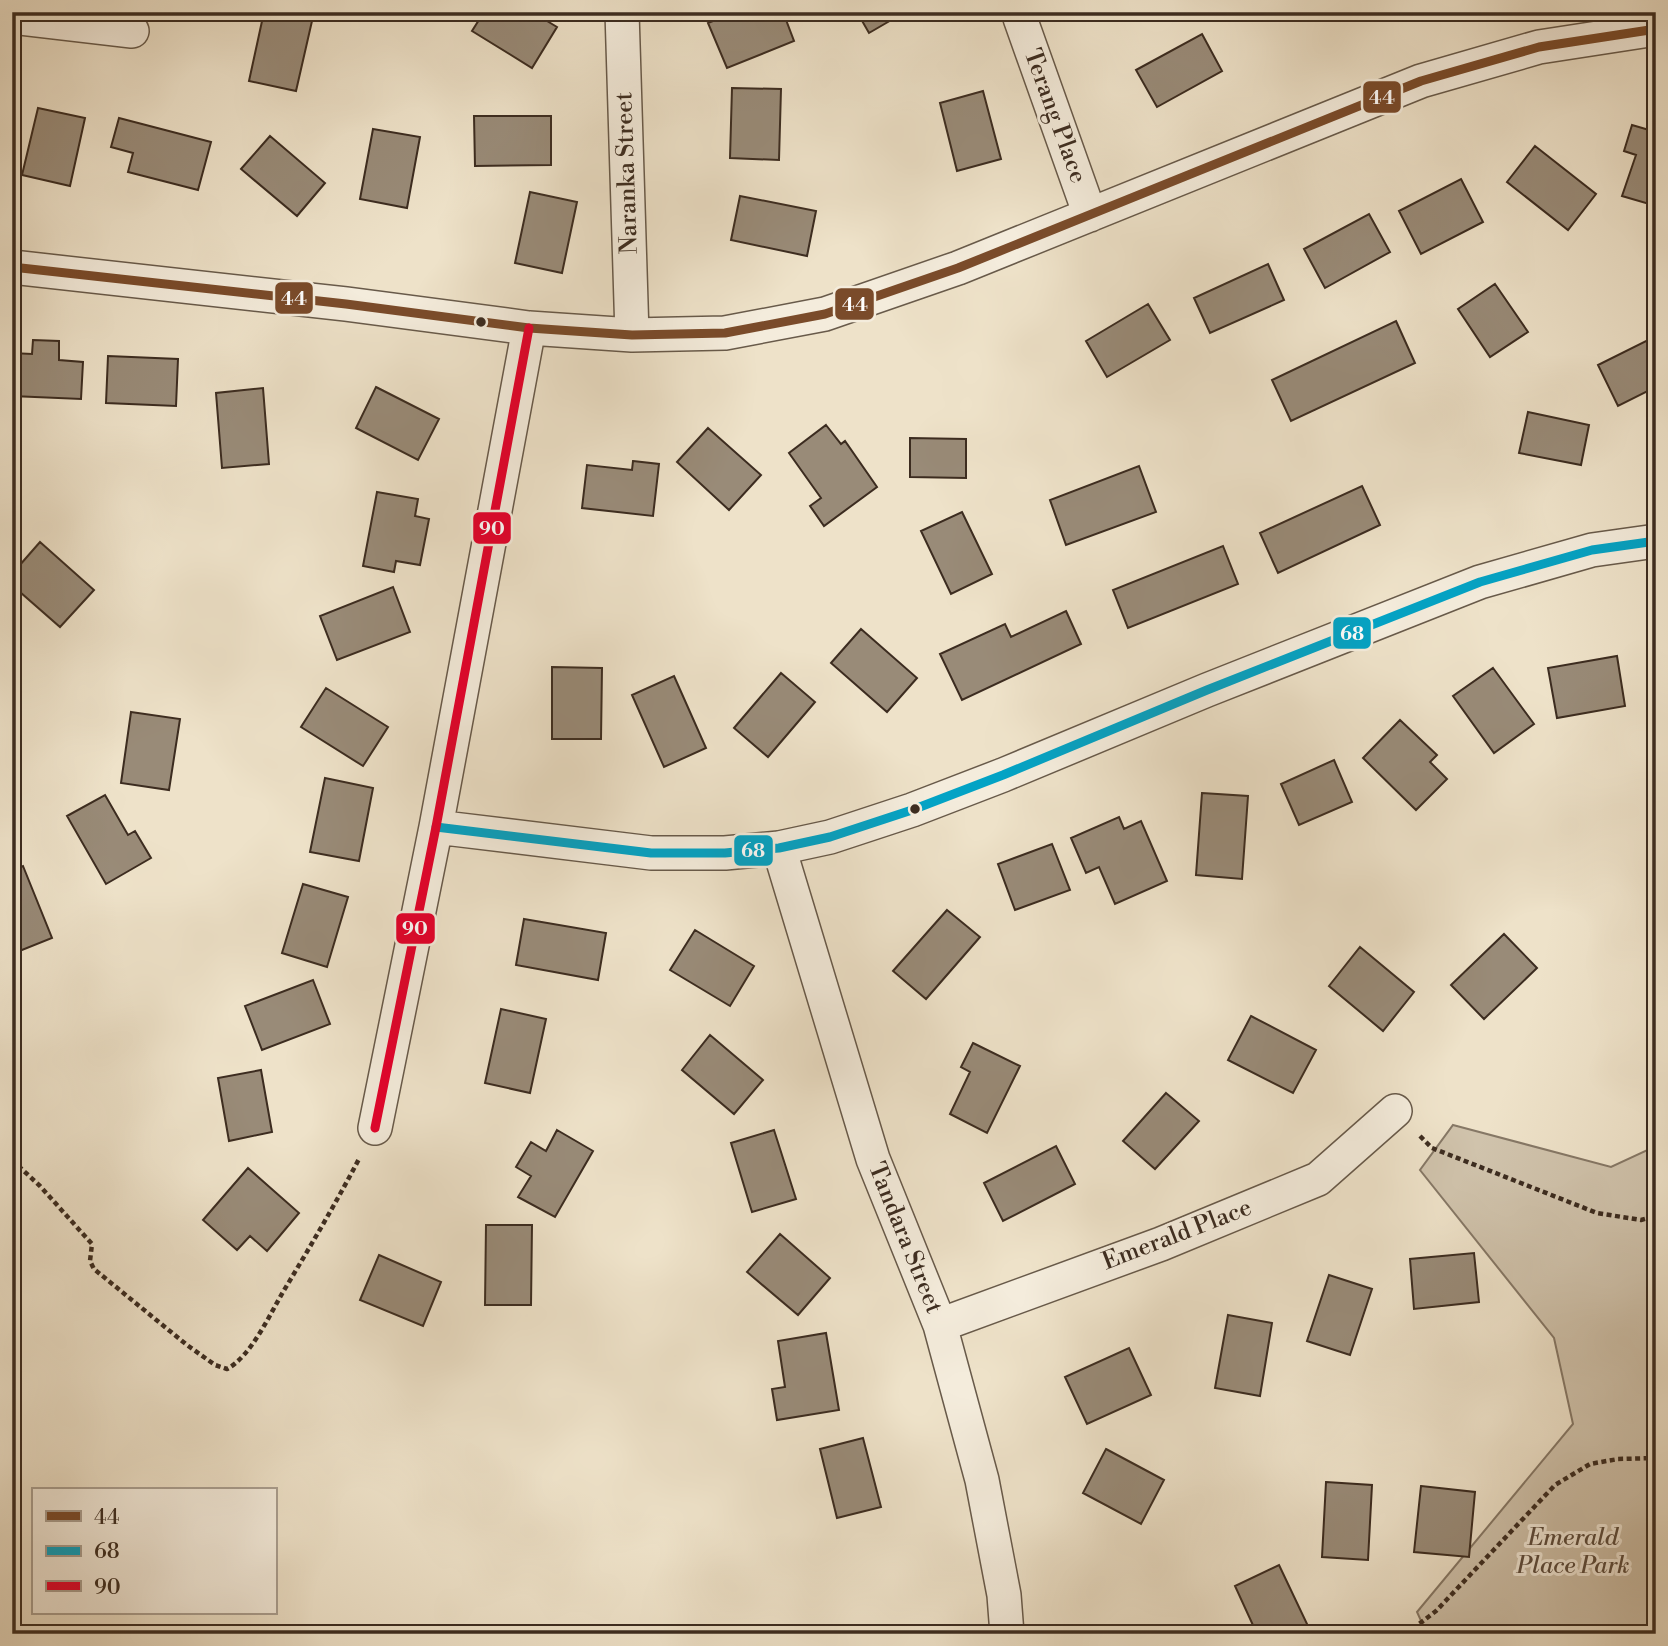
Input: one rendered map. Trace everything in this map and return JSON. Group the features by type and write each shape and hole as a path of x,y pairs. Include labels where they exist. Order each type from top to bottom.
{"street":[{"name":"Naranka Street","path":"622,12 632,335"},
{"path":"12,17 132,31"},
{"name":"Terang Place","path":"1020,18 1090,215"},
{"path":"12,267 346,304 529,328 632,335 725,332 825,314 958,268 1421,81 1539,47 1656,29"},
{"path":"375,1128 436,827 529,328"},
{"path":"436,827 651,853 725,853 779,848 830,836 912,810 1480,582 1592,550 1656,541"},
{"name":"Tandara Street","path":"779,848 873,1159 940,1325 982,1479 1004,1595 1007,1634"},
{"name":"Emerald Place","path":"940,1325 1161,1244 1318,1179 1395,1111"}],"path":[{"path":"1395,1111 1432,1148 1597,1213 1641,1220 1656,1216"},
{"path":"12,1160 40,1186 92,1244 90,1261 94,1269 177,1338 215,1365 227,1369 237,1364 266,1321 337,1202 375,1128"},
{"path":"1406,1634 1436,1611 1555,1485 1590,1464 1618,1459 1656,1458"}],"green space":[{"name":"Emerald Place Park","path":"1453,1125 1611,1167 1656,1146 1656,1634 1427,1634 1417,1612 1573,1424 1554,1338 1420,1170"}],"building":[{"path":"264,12 312,21 296,91 249,81"},
{"path":"484,12 532,12 557,27 532,68 472,31"},
{"path":"735,12 783,12 794,41 727,68 708,23"},
{"path":"857,12 905,12 869,33"},
{"path":"1202,34 1222,71 1157,107 1136,70"},
{"path":"732,88 781,89 779,160 730,158"},
{"path":"983,91 1001,159 957,171 940,103"},
{"path":"38,108 85,118 70,186 22,175"},
{"path":"474,116 551,116 551,165 475,166"},
{"path":"119,118 211,142 198,190 128,172 133,153 111,147"},
{"path":"1632,125 1656,132 1656,206 1622,196 1636,155 1624,151"},
{"path":"373,129 420,137 407,208 360,199"},
{"path":"270,136 325,183 297,216 241,169"},
{"path":"1535,146 1596,194 1568,230 1507,182"},
{"path":"1461,179 1483,222 1421,254 1399,211"},
{"path":"530,192 577,202 562,273 515,263"},
{"path":"740,196 816,211 807,256 731,240"},
{"path":"1369,214 1390,252 1325,288 1304,249"},
{"path":"1268,264 1284,300 1210,333 1194,298"},
{"path":"1495,284 1528,332 1490,357 1458,309"},
{"path":"1148,304 1170,340 1107,377 1086,341"},
{"path":"1396,321 1415,363 1291,421 1272,380"},
{"path":"1656,336 1656,387 1618,406 1598,365"},
{"path":"33,340 59,341 59,360 83,362 81,399 12,396 12,353 32,354"},
{"path":"108,356 178,359 176,406 106,403"},
{"path":"376,387 439,419 418,460 356,428"},
{"path":"263,388 269,464 222,468 216,393"},
{"path":"1528,412 1589,425 1581,465 1519,453"},
{"path":"826,425 841,444 845,441 877,487 824,526 810,506 821,498 789,453"},
{"path":"708,428 761,475 729,510 677,462"},
{"path":"910,438 966,439 966,478 910,477"},
{"path":"633,461 659,464 653,516 582,508 587,465 632,470"},
{"path":"1139,466 1156,512 1066,545 1050,500"},
{"path":"1362,486 1380,525 1278,573 1260,533"},
{"path":"377,492 418,499 415,516 429,519 420,565 396,561 394,572 363,566"},
{"path":"962,512 992,574 951,594 921,531"},
{"path":"40,542 94,590 60,627 12,585 12,574"},
{"path":"1223,546 1238,584 1128,628 1113,590"},
{"path":"393,587 410,632 337,660 320,616"},
{"path":"1066,611 1081,644 962,700 940,654 1005,624 1011,637"},
{"path":"861,629 917,678 887,712 831,663"},
{"path":"1617,656 1625,706 1557,718 1548,668"},
{"path":"552,667 602,668 601,739 552,739"},
{"path":"1493,668 1534,724 1494,753 1453,696"},
{"path":"781,673 815,702 768,757 734,728"},
{"path":"674,676 706,748 664,767 632,695"},
{"path":"326,688 388,727 363,766 301,727"},
{"path":"131,712 180,719 169,790 121,783"},
{"path":"1400,720 1437,755 1430,762 1447,779 1416,810 1363,758"},
{"path":"1334,760 1352,802 1299,825 1281,784"},
{"path":"325,778 373,788 359,861 310,852"},
{"path":"1202,793 1248,796 1242,879 1196,875"},
{"path":"105,795 128,835 135,831 151,858 106,884 67,816"},
{"path":"1119,817 1124,829 1141,821 1167,881 1115,904 1099,867 1086,873 1071,838"},
{"path":"1052,844 1070,890 1015,910 998,864"},
{"path":"23,866 52,938 12,954 12,871"},
{"path":"303,884 348,897 327,967 282,953"},
{"path":"947,910 980,937 926,999 893,971"},
{"path":"524,919 606,933 598,980 516,965"},
{"path":"695,930 754,966 730,1006 670,970"},
{"path":"1504,934 1537,968 1484,1019 1451,985"},
{"path":"1360,947 1414,992 1383,1031 1329,986"},
{"path":"313,980 330,1024 262,1050 245,1006"},
{"path":"501,1009 546,1019 530,1093 485,1083"},
{"path":"1251,1016 1316,1050 1293,1093 1228,1060"},
{"path":"710,1035 763,1080 734,1114 682,1070"},
{"path":"973,1043 1020,1066 987,1133 950,1114 970,1072 961,1067"},
{"path":"261,1070 272,1132 229,1141 218,1078"},
{"path":"1166,1093 1199,1121 1155,1169 1123,1141"},
{"path":"557,1130 593,1151 555,1217 518,1197 531,1176 516,1167 531,1142 546,1151"},
{"path":"774,1130 796,1199 752,1212 731,1143"},
{"path":"1056,1146 1075,1184 1003,1221 984,1183"},
{"path":"248,1168 299,1213 267,1251 250,1236 237,1250 203,1220"},
{"path":"486,1225 532,1225 531,1305 485,1305"},
{"path":"780,1234 830,1278 798,1315 747,1272"},
{"path":"1474,1253 1479,1302 1414,1309 1410,1259"},
{"path":"379,1255 441,1282 423,1326 360,1300"},
{"path":"1329,1275 1372,1289 1350,1355 1307,1341"},
{"path":"1228,1315 1272,1323 1260,1396 1215,1388"},
{"path":"826,1333 839,1410 777,1420 772,1389 785,1387 778,1341"},
{"path":"1129,1348 1151,1395 1087,1424 1065,1377"},
{"path":"863,1438 881,1507 837,1518 820,1449"},
{"path":"1106,1449 1164,1480 1141,1524 1083,1493"},
{"path":"1326,1482 1372,1485 1368,1560 1322,1557"},
{"path":"1421,1486 1475,1492 1469,1557 1414,1552"},
{"path":"1279,1565 1308,1626 1292,1634 1257,1634 1235,1586"},
{"path":"1111,1628 1159,1631 1159,1634 1111,1634"}],"transit line":[{"name":"44","path":"12,267 346,304 529,328 632,335 725,333 825,314 958,268 1421,81 1539,47 1656,29"},
{"name":"90","path":"375,1128 436,827 529,328"},
{"name":"68","path":"436,827 651,853 725,853 779,848 830,837 912,810 1003,775 1207,690 1480,582 1592,550 1656,541"}]}
